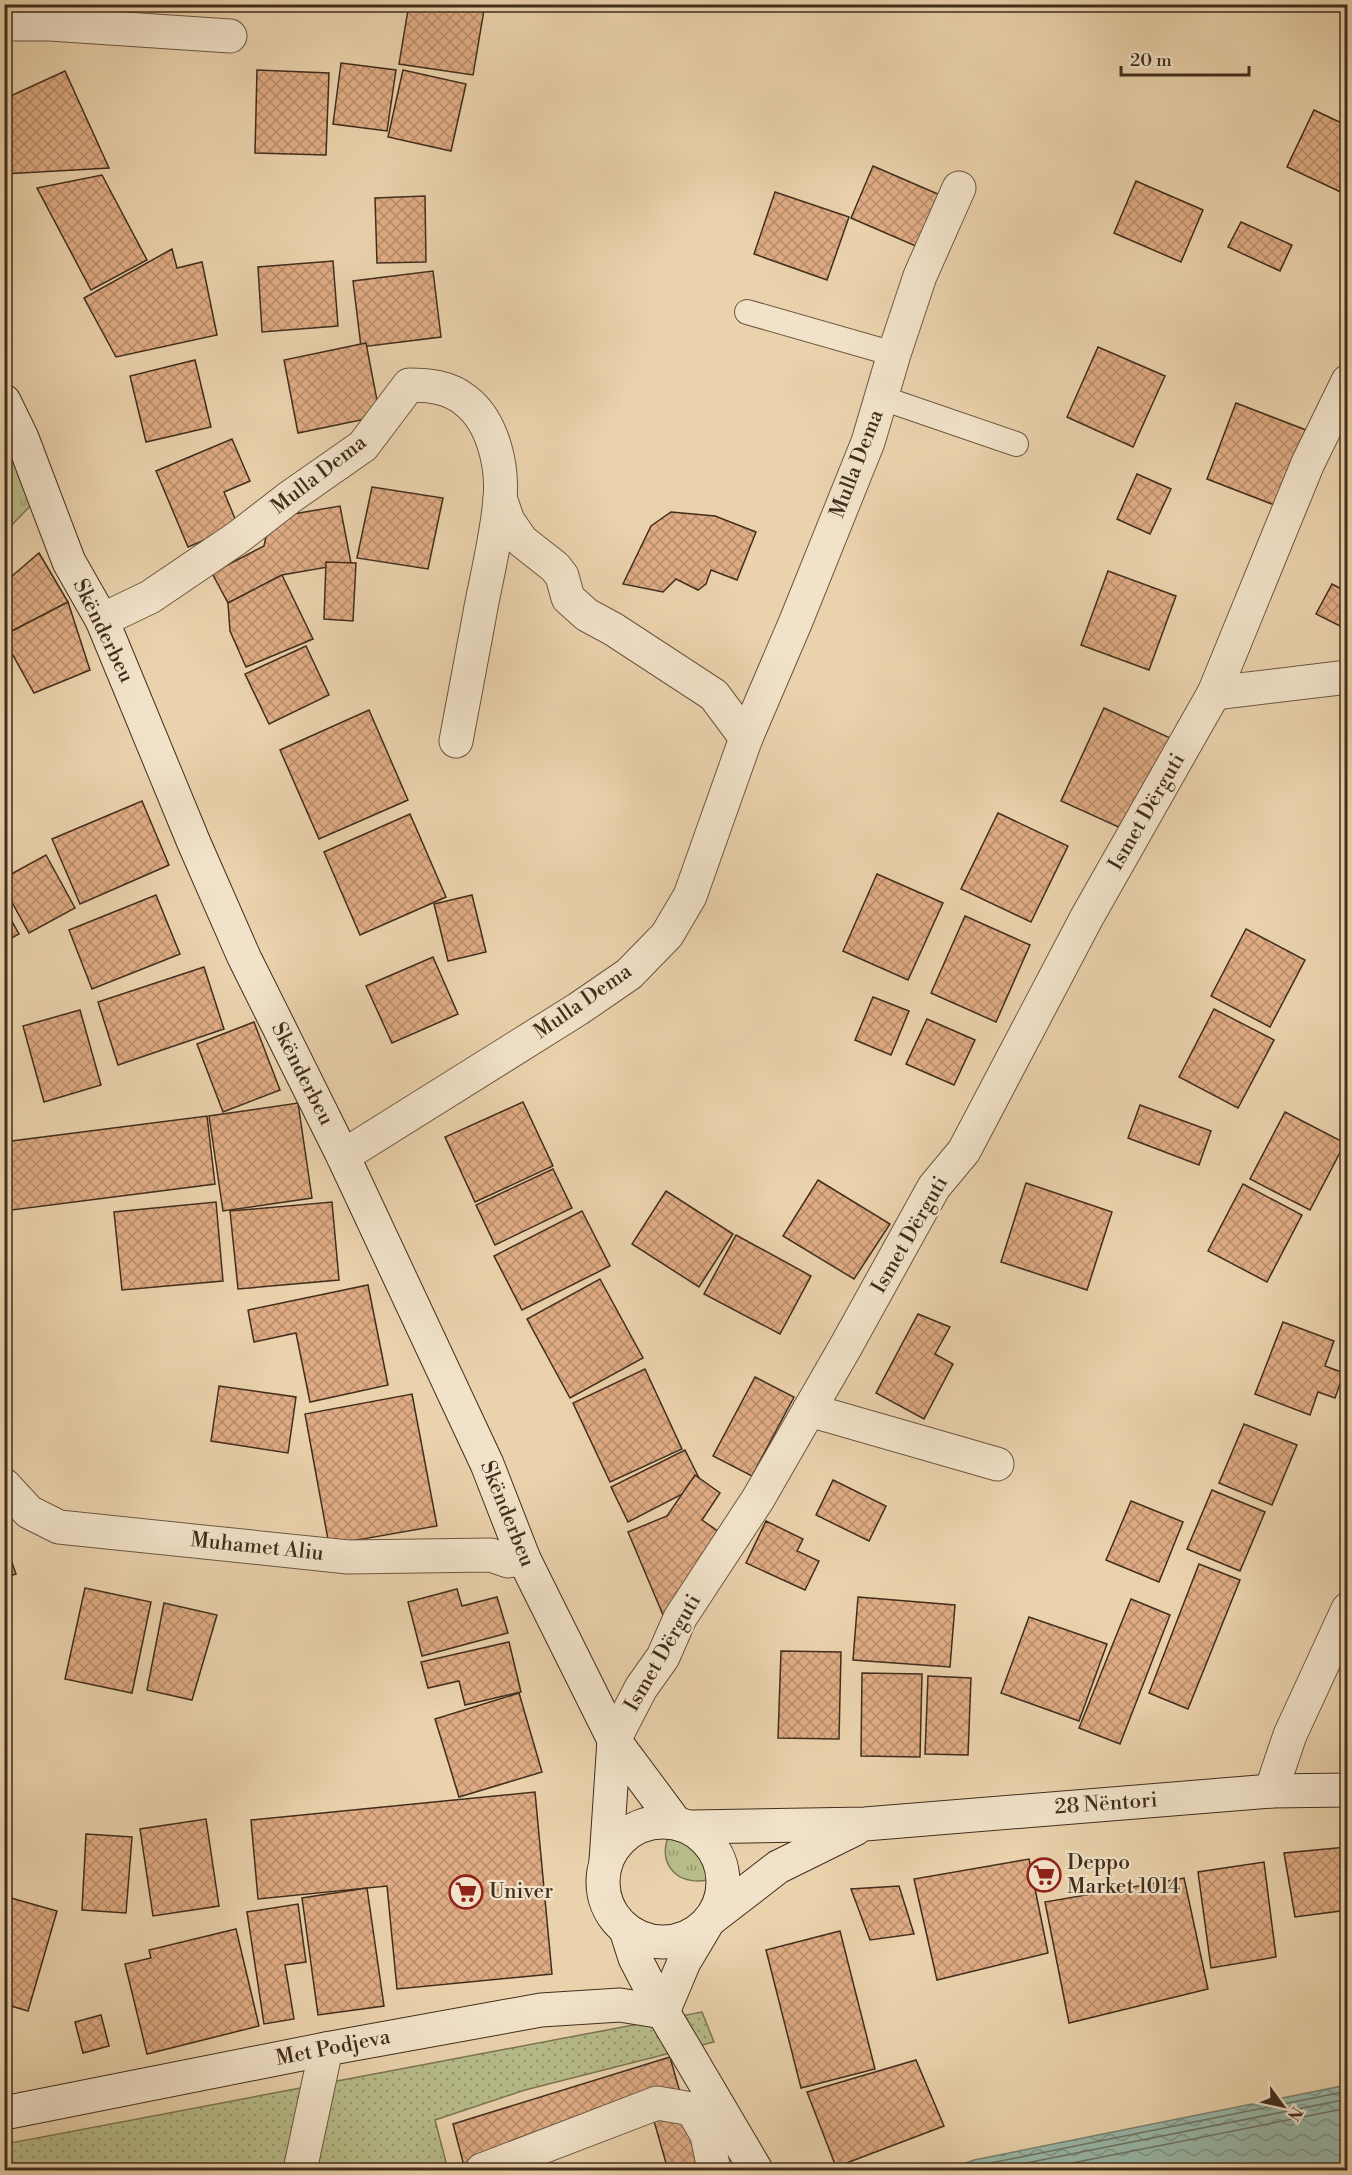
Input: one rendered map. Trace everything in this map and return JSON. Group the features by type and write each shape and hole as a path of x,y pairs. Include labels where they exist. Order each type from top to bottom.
{"street":[{"path":"4,24 50,24 230,36"},
{"name":"Mulla Dema","path":"343,1156 578,1009 628,974 667,935 690,896 746,738 868,442 894,354 921,276 958,188"},
{"name":"Ismet Dërguti","path":"614,1740 641,1688 663,1657 680,1618 758,1499 934,1187 964,1151 1087,917 1215,693 1308,463 1347,381"},
{"name":"Mulla Dema","path":"102,620 150,597 237,538 290,497 363,446 409,385 429,384 447,390 465,399 478,413 494,444 500,475 500,498 456,741"},
{"name":"Skënderbeu","path":"4,401 22,438 69,562 102,620 194,843 244,957 343,1156 487,1464 524,1558 614,1740 682,1825"},
{"name":"Mulla Dema","path":"500,498 508,521 522,541 555,567 562,576 568,598 587,615 613,629 714,695 746,738"},
{"path":"1215,693 1347,677"},
{"path":"809,1410 997,1464"},
{"name":"Muhamet Aliu","path":"4,1485 29,1512 59,1527 348,1557 491,1555 508,1561 524,1558"},
{"path":"1271,1791 1290,1735 1347,1609"},
{"path":"614,1740 603,1880 605,1899 613,1916 626,1930 641,1938 658,1942 676,1941 692,1935 709,1922"},
{"name":"28 Nëntori","path":"682,1825 865,1824 1271,1791 1347,1790"},
{"path":"606,1862 615,1846 626,1834 657,1821 682,1825 705,1838 716,1851 722,1867 724,1885 721,1902 684,1962 663,2012"},
{"name":"28 Nëntori","path":"709,1922 778,1867 865,1824"},
{"path":"626,1930 635,1958 663,2012 756,2170"},
{"name":"Met Podjeva","path":"4,2113 326,2049 541,2010 620,2005 663,2012"},
{"path":"300,2170 326,2049"},
{"path":"482,2170 657,2103 692,2109 707,2135 714,2170"}],"lane":[{"path":"747,312 894,354"},
{"path":"882,398 1016,444"}],"green space":[{"path":"4,426 39,497 5,532 4,532"},
{"path":"671,1830 726,1835 729,1856 722,1871 710,1879 695,1881 681,1877 670,1867 665,1851"},
{"path":"702,2012 714,2042 525,2090 435,2120 448,2170 5,2170 5,2144"}],"water":[{"path":"1347,2085 1347,2170 946,2170 974,2160"}],"building":[{"path":"409,4 485,4 473,75 399,64"},
{"path":"341,63 396,70 387,131 333,124"},
{"path":"257,70 329,73 326,155 255,153"},
{"path":"403,70 466,84 451,151 388,137"},
{"path":"65,71 109,168 4,174 4,99"},
{"path":"4,82 11,95 4,99"},
{"path":"1314,110 1348,126 1348,190 1345,194 1287,167"},
{"path":"873,166 940,195 918,247 851,218"},
{"path":"102,175 147,260 91,290 37,188"},
{"path":"1136,181 1203,210 1181,262 1114,233"},
{"path":"775,192 849,217 827,280 754,254"},
{"path":"425,196 426,262 377,263 375,198"},
{"path":"1241,222 1292,245 1280,271 1228,247"},
{"path":"172,249 177,268 202,262 217,335 116,357 84,298"},
{"path":"333,261 338,326 262,332 258,267"},
{"path":"433,271 441,337 361,347 353,281"},
{"path":"366,343 380,416 298,433 284,360"},
{"path":"1098,347 1165,376 1133,447 1067,417"},
{"path":"195,360 211,427 146,442 130,376"},
{"path":"1236,403 1306,430 1277,506 1207,479"},
{"path":"232,439 250,481 224,492 238,526 188,547 156,471"},
{"path":"1137,474 1171,489 1150,534 1117,519"},
{"path":"372,487 443,498 428,569 357,558"},
{"path":"340,506 351,563 282,575 228,603 212,573 264,546 270,518"},
{"path":"671,512 715,516 756,532 737,580 711,570 706,584 698,590 676,579 663,592 623,584 651,526"},
{"path":"39,553 68,602 12,631 4,619 4,583"},
{"path":"326,562 356,563 353,621 324,619"},
{"path":"1108,571 1176,596 1149,670 1081,645"},
{"path":"282,575 313,639 246,667 230,631 228,603"},
{"path":"1332,584 1345,591 1348,587 1348,630 1316,614"},
{"path":"68,602 90,670 34,693 9,648 12,631"},
{"path":"306,646 329,695 269,724 245,674"},
{"path":"1104,708 1177,741 1134,834 1061,801"},
{"path":"369,710 408,800 319,839 280,750"},
{"path":"142,801 169,865 80,904 52,839"},
{"path":"998,813 1068,846 1031,922 961,889"},
{"path":"410,814 446,897 360,935 324,852"},
{"path":"46,855 75,908 29,933 4,888 4,878"},
{"path":"877,874 943,903 908,980 843,951"},
{"path":"156,895 180,954 92,989 69,930"},
{"path":"472,895 486,952 448,961 434,904"},
{"path":"4,907 19,934 4,942"},
{"path":"965,916 1030,945 996,1022 931,993"},
{"path":"1246,929 1305,960 1270,1027 1211,996"},
{"path":"433,957 458,1014 392,1043 366,986"},
{"path":"204,967 224,1029 118,1065 98,1002"},
{"path":"873,997 909,1011 891,1055 855,1040"},
{"path":"1214,1009 1274,1040 1238,1108 1179,1077"},
{"path":"80,1010 101,1085 44,1102 23,1026"},
{"path":"927,1019 975,1040 954,1085 906,1064"},
{"path":"254,1022 280,1090 223,1112 197,1044"},
{"path":"523,1102 553,1166 475,1202 445,1137"},
{"path":"298,1103 312,1198 223,1211 209,1116"},
{"path":"1140,1105 1211,1131 1199,1165 1128,1138"},
{"path":"1285,1112 1345,1143 1310,1210 1250,1179"},
{"path":"207,1116 215,1184 4,1211 4,1142"},
{"path":"553,1169 572,1208 495,1245 476,1205"},
{"path":"818,1180 890,1224 854,1279 783,1236"},
{"path":"1026,1183 1112,1212 1087,1290 1001,1262"},
{"path":"1243,1184 1302,1215 1267,1282 1208,1251"},
{"path":"666,1191 733,1234 699,1287 632,1244"},
{"path":"216,1202 223,1281 122,1290 114,1212"},
{"path":"332,1202 339,1280 238,1289 230,1211"},
{"path":"582,1211 610,1266 522,1310 494,1256"},
{"path":"736,1235 811,1276 780,1334 704,1294"},
{"path":"600,1279 643,1358 570,1398 527,1319"},
{"path":"368,1285 388,1385 310,1402 296,1333 254,1342 248,1310"},
{"path":"918,1314 950,1327 935,1354 953,1364 924,1419 876,1393"},
{"path":"1283,1322 1334,1341 1325,1366 1344,1373 1335,1398 1318,1392 1310,1415 1255,1394"},
{"path":"645,1369 682,1449 610,1482 573,1403"},
{"path":"755,1377 794,1397 752,1476 713,1456"},
{"path":"219,1386 296,1397 288,1453 211,1441"},
{"path":"412,1394 437,1526 329,1545 305,1414"},
{"path":"1244,1424 1297,1445 1272,1505 1219,1483"},
{"path":"685,1450 702,1484 628,1522 611,1487"},
{"path":"695,1475 720,1493 702,1520 725,1536 666,1622 628,1532 667,1516"},
{"path":"833,1480 886,1506 869,1541 816,1515"},
{"path":"1212,1490 1265,1512 1240,1571 1187,1549"},
{"path":"1131,1501 1183,1522 1159,1582 1106,1560"},
{"path":"766,1521 803,1539 797,1551 819,1561 805,1590 746,1563"},
{"path":"4,1540 16,1574 4,1578"},
{"path":"1199,1564 1240,1580 1188,1709 1149,1693"},
{"path":"85,1588 151,1602 132,1693 65,1679"},
{"path":"457,1589 462,1606 497,1597 508,1633 422,1656 408,1602"},
{"path":"858,1597 955,1605 950,1667 853,1660"},
{"path":"1131,1599 1170,1615 1120,1744 1079,1728"},
{"path":"164,1603 217,1615 192,1700 147,1690"},
{"path":"1029,1617 1107,1644 1079,1721 1001,1693"},
{"path":"509,1642 521,1692 465,1705 459,1681 428,1688 421,1662"},
{"path":"781,1651 841,1652 839,1739 778,1738"},
{"path":"862,1673 922,1674 920,1757 861,1756"},
{"path":"928,1676 971,1678 968,1755 925,1754"},
{"path":"519,1693 542,1772 459,1797 435,1719"},
{"name":"Univer","path":"535,1792 552,1974 397,1989 387,1886 258,1899 251,1820"},
{"path":"206,1819 219,1906 153,1916 140,1829"},
{"path":"86,1834 132,1837 126,1913 82,1910"},
{"path":"1347,1847 1348,1910 1295,1917 1284,1853"},
{"path":"1029,1859 1048,1953 937,1980 914,1879"},
{"path":"1264,1862 1276,1957 1211,1968 1198,1872"},
{"path":"1184,1878 1208,1989 1069,2023 1045,1902"},
{"path":"899,1886 914,1934 870,1940 851,1889"},
{"path":"367,1888 384,2006 318,2015 302,1898"},
{"path":"11,1898 57,1911 28,2011 4,2004 4,1921"},
{"path":"298,1904 306,1962 285,1965 294,2019 264,2024 247,1912"},
{"path":"236,1929 259,2026 147,2054 125,1964 151,1958 149,1950"},
{"path":"840,1931 875,2069 801,2088 766,1950"},
{"path":"101,2015 109,2046 83,2053 75,2022"},
{"path":"670,2057 681,2096 464,2166 453,2124"},
{"path":"916,2060 944,2126 836,2167 807,2092"},
{"path":"688,2111 705,2170 668,2170 654,2121"}],"place":[{"name":"Deppo Market 1014","path":"1044,1875"},
{"name":"Univer","path":"466,1892"}]}
